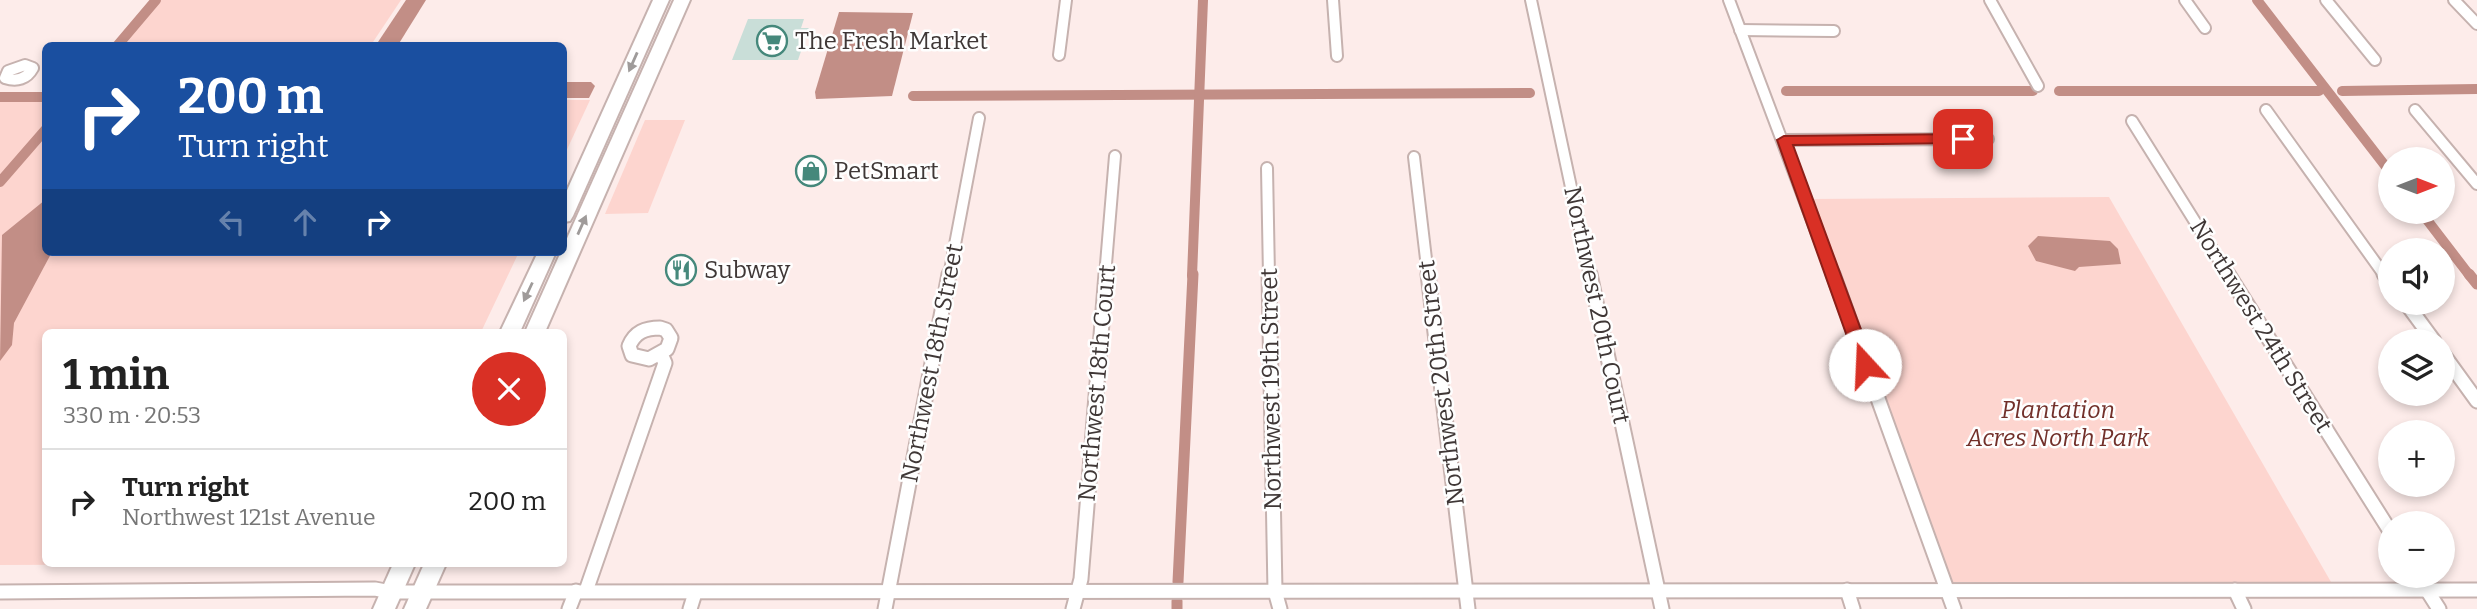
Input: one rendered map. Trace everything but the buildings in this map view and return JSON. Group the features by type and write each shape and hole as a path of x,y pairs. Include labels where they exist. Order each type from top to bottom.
{"highway":[{"path":"567,208 661,0"},
{"path":"536,329 682,0"},
{"path":"511,329 545,256"},
{"path":"388,600 403,567"},
{"path":"419,600 434,567"}],"street":[{"path":"1059,55 1066,0"},
{"path":"1333,0 1337,57"},
{"name":"Northwest 20th Court","path":"1531,0 1662,609"},
{"path":"1729,0 1784,140 1954,609"},
{"path":"1990,0 2038,86"},
{"path":"2185,0 2205,28"},
{"path":"2326,0 2375,60"},
{"path":"2454,0 2477,24"},
{"path":"1740,30 1834,31"},
{"path":"2266,110 2378,265"},
{"path":"2415,110 2477,184"},
{"name":"Northwest 18th Street","path":"885,609 979,118"},
{"name":"Northwest 24th Street","path":"2132,121 2378,512"},
{"path":"1784,140 1988,139"},
{"name":"Northwest 18th Court","path":"1073,609 1082,579 1115,156"},
{"name":"Northwest 20th Street","path":"1414,157 1468,609"},
{"name":"Northwest 19th Street","path":"1267,168 1275,592 1280,609"},
{"path":"569,609 581,591 665,363 662,354"},
{"path":"2455,371 2477,401"},
{"path":"0,592 375,589 388,600 419,600 581,591 2477,590"},
{"path":"1847,590 1853,609"},
{"path":"2235,590 2244,609"},
{"path":"2427,590 2439,609"},
{"path":"691,609 695,593"}],"green space":[{"path":"157,0 401,0 373,42 122,42"},
{"path":"0,100 42,100 42,256 517,256 482,329 42,329 42,565 0,565"},
{"path":"567,100 590,100 567,150"},
{"path":"645,120 685,120 648,213 605,214"},
{"name":"Plantation Acres North Park","path":"2109,197 2331,582 1951,582 1809,199"}],"shaded area":[{"path":"406,0 426,0 400,42 378,42"},
{"path":"839,12 913,13 892,96 816,99 815,92"},
{"path":"567,82 591,82 595,86 589,98 567,98"},
{"path":"42,202 42,256 50,256 14,323 12,345 0,361 2,235"},
{"path":"2038,236 2110,241 2118,249 2121,264 2079,267 2075,271 2036,261 2028,246"}],"waterway":[{"path":"120,42 156,0"},
{"path":"1199,95 1203,0"},
{"path":"2257,0 2378,156"},
{"path":"2342,91 2477,89"},
{"path":"1786,91 2033,91"},
{"path":"2059,91 2319,91"},
{"path":"1199,95 1530,93"},
{"path":"913,96 1199,95"},
{"path":"1192,276 1199,95"},
{"path":"0,97 42,97"},
{"path":"0,182 42,134"},
{"path":"2430,224 2470,276"},
{"path":"1178,582 1193,274"},
{"path":"2469,274 2477,284"},
{"path":"1177,601 1177,609"}],"place":[{"name":"The Fresh Market","path":"772,41"},
{"name":"PetSmart","path":"811,171"},
{"name":"Subway","path":"681,270"}],"route":[{"path":"1865,365 1784,140 1963,139"}]}
